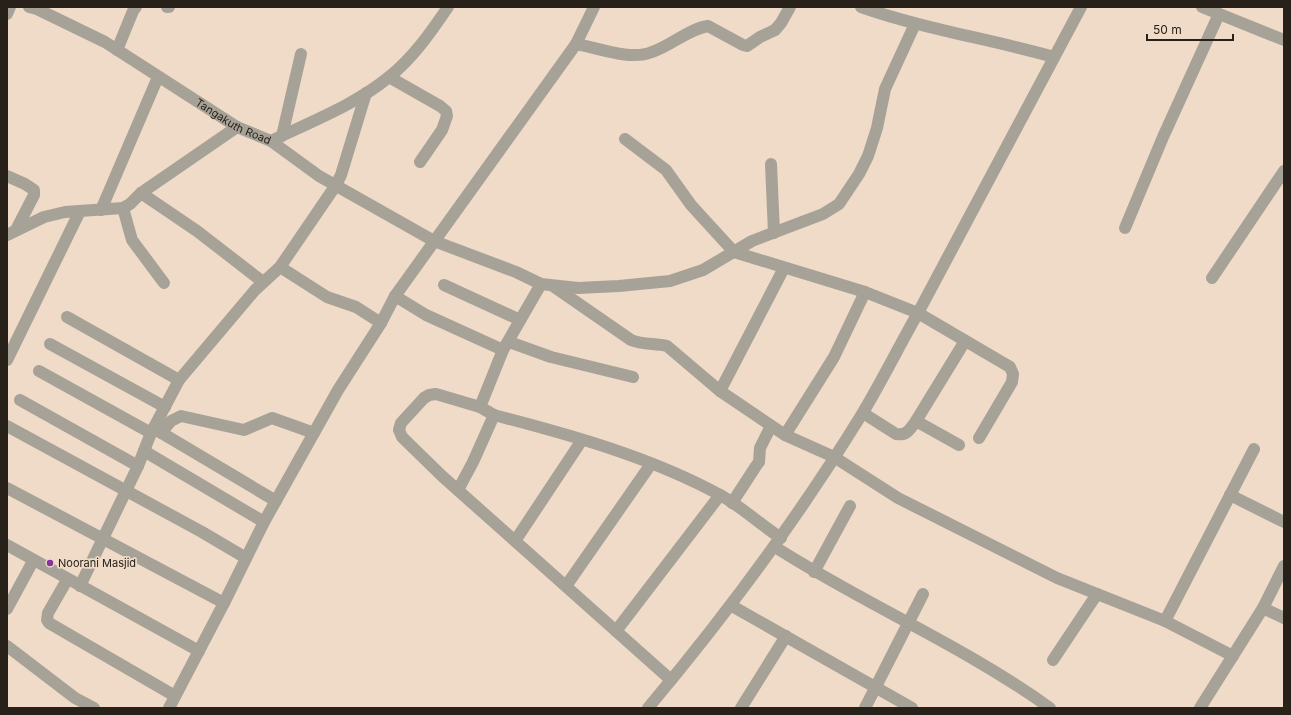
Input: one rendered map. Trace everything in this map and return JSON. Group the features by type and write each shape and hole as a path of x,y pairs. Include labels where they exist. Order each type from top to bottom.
{"street":[{"path":"7,14 10,7"},
{"name":"Tangakuth Road","path":"29,7 47,10 105,42 237,127 271,142 336,185 434,241 547,285"},
{"path":"117,50 136,7"},
{"path":"271,142 366,93 389,77 420,47 448,7"},
{"path":"169,708 224,603 264,522 338,390 381,323 395,296 576,44 594,7"},
{"path":"576,44 628,54 643,55 653,52 708,26 747,46 760,36 775,30 781,23 790,7"},
{"path":"861,7 914,24 999,42 1054,57"},
{"path":"648,708 732,606 778,542 863,413 1081,7"},
{"path":"1202,7 1284,40"},
{"path":"1125,228 1163,137 1219,14"},
{"path":"547,285 578,288 670,281 703,270 752,242 824,214 839,204 855,180 868,156 877,128 885,89 914,24"},
{"path":"282,136 301,54"},
{"path":"101,210 158,77"},
{"path":"389,77 440,106 446,111 448,116 442,130 420,162"},
{"path":"80,586 179,380 263,282 280,267 336,185 341,175 366,93"},
{"path":"11,233 44,216 80,211 123,208 130,204 141,193 237,127"},
{"path":"625,139 666,170 691,205 734,252 865,292 918,313 1010,367 1014,374 1012,382 979,438"},
{"path":"771,164 774,233"},
{"path":"1212,278 1284,171"},
{"path":"7,176 26,184 34,190 34,195 11,233"},
{"path":"141,193 197,231 263,282"},
{"path":"123,208 132,240 164,283"},
{"path":"7,360 80,211"},
{"path":"280,267 327,297 356,307 381,323"},
{"path":"720,391 784,268"},
{"path":"444,285 520,320"},
{"path":"480,408 506,346 520,320 547,285"},
{"path":"547,285 631,340 641,344 657,344 667,346 720,391 784,435 834,457 898,498 1057,578 1165,621 1233,656"},
{"path":"784,435 834,357 865,292"},
{"path":"395,296 426,315 506,346 632,377"},
{"path":"67,316 179,380"},
{"path":"863,413 896,434 900,435 906,433 916,421 965,341"},
{"path":"50,344 165,407"},
{"path":"39,371 155,432 276,501"},
{"path":"671,680 458,490 402,437 399,430 401,423 424,398 429,395 436,394 480,408 494,415 582,440 651,464 695,482 732,502 814,572 929,634 1002,677 1049,708"},
{"path":"20,400 138,466"},
{"path":"458,490 473,462 494,415"},
{"path":"155,432 176,417 187,416 244,430 269,419 277,419 314,433"},
{"path":"916,421 959,445"},
{"path":"7,426 126,490 246,558"},
{"path":"732,502 759,462 760,448 771,426"},
{"path":"515,541 582,440"},
{"path":"1165,621 1254,449"},
{"path":"144,451 264,522"},
{"path":"566,586 651,464"},
{"path":"7,488 224,603"},
{"path":"616,631 720,495"},
{"path":"1230,496 1284,522"},
{"path":"814,572 850,506"},
{"path":"7,546 199,651"},
{"path":"7,609 33,561"},
{"path":"1200,708 1263,608 1284,566"},
{"path":"67,580 48,613 47,620 49,623 175,696"},
{"path":"865,708 924,594"},
{"path":"1053,660 1097,594"},
{"path":"732,606 912,708"},
{"path":"1263,608 1284,618"},
{"path":"742,708 786,636"},
{"path":"7,646 73,703 94,708"}],"place":[{"name":"Noorani Masjid","path":"50,563"}]}
